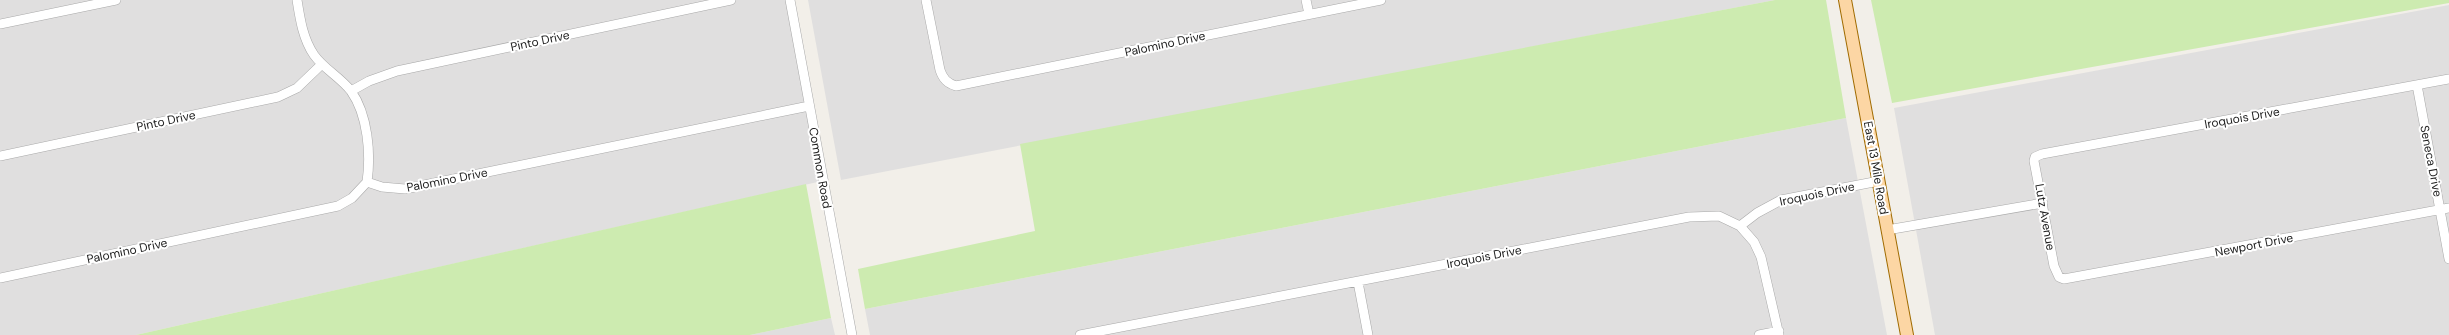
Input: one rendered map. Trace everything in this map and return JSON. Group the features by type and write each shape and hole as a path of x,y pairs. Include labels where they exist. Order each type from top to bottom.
{"main road":[{"name":"East 13 Mile Road","path":"1845,0 1907,335"}],"street":[{"path":"0,24 116,0"},
{"path":"296,0 305,37 314,55 351,92 362,117 369,149 367,182"},
{"name":"Pinto Drive","path":"351,92 369,81 403,70 731,0"},
{"name":"Common Road","path":"790,0 852,335"},
{"name":"Palomino Drive","path":"926,0 942,78 949,84 966,85 1381,0"},
{"path":"1306,0 1309,14"},
{"name":"Pinto Drive","path":"0,156 278,97 297,88 322,64"},
{"name":"Iroquois Drive","path":"2035,156 2449,79"},
{"name":"Seneca Drive","path":"2417,85 2445,209 2449,260"},
{"name":"Palomino Drive","path":"0,278 338,206 352,198 367,182 382,187 405,189 809,106"},
{"name":"Lutz Avenue","path":"2035,156 2054,266 2059,277"},
{"name":"Iroquois Drive","path":"1080,335 1689,217 1719,216 1740,226 1757,213 1781,200 1879,181"},
{"path":"1888,230 2043,203"},
{"name":"Newport Drive","path":"2059,277 2064,279 2091,275 2445,209"},
{"path":"1740,226 1754,242 1761,257 1779,333 1759,335"},
{"path":"1358,282 1368,335"}],"shaded area":[{"path":"0,0 790,0 822,181 136,335 0,335"},
{"path":"808,0 1775,0 841,180"},
{"path":"2449,5 2449,335 1935,335 1894,108"},
{"path":"1846,118 1887,335 870,335 865,309"},
{"path":"831,318 835,335 750,335"}],"green space":[{"path":"1775,0 1826,0 1846,118 865,309 858,269 1035,231 1020,144"},
{"path":"1871,0 2449,0 2449,3 1892,103"},
{"path":"806,184 831,318 750,335 136,335"}]}
